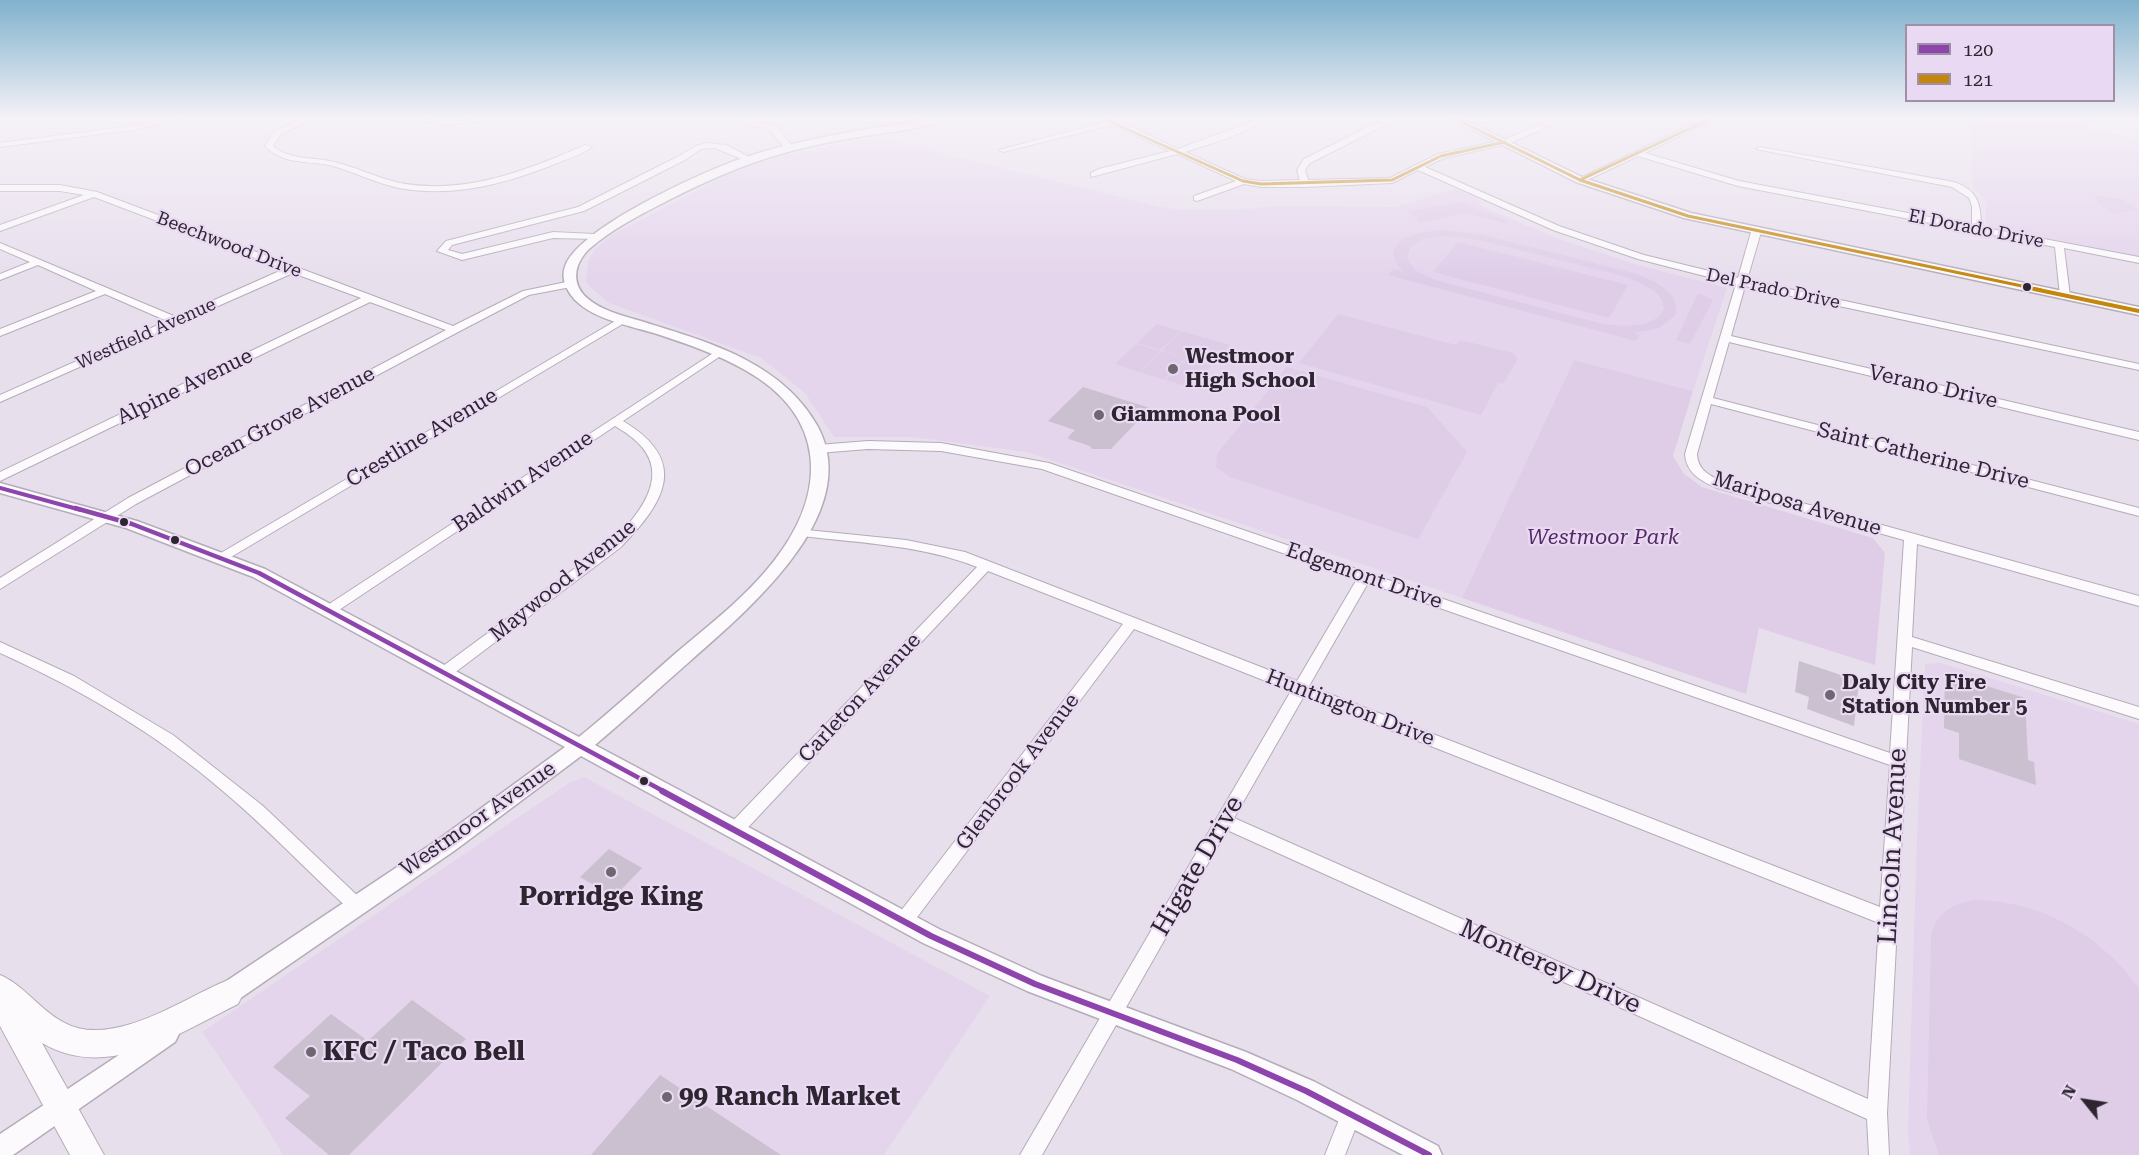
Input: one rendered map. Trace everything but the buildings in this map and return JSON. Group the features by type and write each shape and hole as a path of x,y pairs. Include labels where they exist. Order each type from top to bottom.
{"main road":[{"path":"0,989 54,1033 69,1040 89,1043 111,1042 135,1036 228,994"},
{"path":"0,997 88,1155"}],"street":[{"path":"363,173 408,187 451,188 499,181 528,173"},
{"path":"594,237 553,235 462,257 442,251 449,243 581,208 652,173"},
{"path":"571,284 573,261 594,237 716,173"},
{"path":"1095,175 1099,173"},
{"path":"1224,173 1243,181 1261,184 1392,180 1409,173"},
{"path":"1302,173 1305,184"},
{"name":"Del Prado Drive","path":"1431,173 1577,236 1641,257 1742,282 2139,368"},
{"path":"1566,173 1580,180 1660,208 1756,232 2139,311"},
{"path":"1580,180 1595,173"},
{"name":"El Dorado Drive","path":"1704,173 1738,183 2139,260"},
{"path":"1892,173 1942,182 1965,189 1976,198 1977,229"},
{"path":"1197,198 1243,181"},
{"name":"Beechwood Drive","path":"0,188 60,188 94,194 454,330"},
{"path":"0,228 94,194"},
{"name":"Mariposa Avenue","path":"1756,232 1691,454 1691,462 1699,473 1727,487 2139,601"},
{"path":"2059,245 2065,296"},
{"path":"0,246 176,321"},
{"path":"0,277 38,262"},
{"name":"Westfield Avenue","path":"0,399 292,269"},
{"name":"Westmoor Avenue","path":"0,1149 228,994 580,747 760,587 802,531 818,489 818,449 805,417 785,391 754,369 718,353 622,320 587,304 571,284"},
{"name":"Ocean Grove Avenue","path":"0,584 108,515 454,330 526,293 571,284"},
{"path":"0,333 104,291"},
{"name":"Alpine Avenue","path":"0,477 369,298"},
{"name":"Crestline Avenue","path":"221,556 622,320"},
{"name":"Verano Drive","path":"1726,338 2139,436"},
{"name":"Baldwin Avenue","path":"328,611 718,353"},
{"name":"Saint Catherine Drive","path":"1707,400 2139,512"},
{"name":"Maywood Avenue","path":"444,673 616,544 636,526 650,506 660,472 657,458 641,435 615,421"},
{"name":"Edgemont Drive","path":"818,449 868,445 941,447 1045,466 1898,762"},
{"path":"0,488 108,515 221,556 294,590 328,611 903,922 996,967 1237,1060 1351,1114 1429,1155"},
{"name":"Huntington Drive","path":"802,531 933,548 960,555 1890,919"},
{"name":"Lincoln Avenue","path":"1880,1155 1877,1113 1911,537"},
{"name":"Carleton Avenue","path":"734,831 986,565"},
{"name":"Higate Drive","path":"1030,1155 1365,576"},
{"name":"Glenbrook Avenue","path":"903,922 1132,622"},
{"path":"1905,640 2139,713"},
{"path":"0,648 29,660 110,703 187,753 256,810 356,905"},
{"name":"Monterey Drive","path":"1224,821 1877,1113"},
{"path":"1335,1155 1351,1114"}],"shaded area":[{"name":"Westmoor High School","path":"730,173 1022,173 1160,207 1186,210 1233,210 1279,206 1396,207 1456,189 1480,201 1479,205 1559,239 1642,266 1727,288 1693,391 1574,360 1462,598 1027,452 912,437 834,437 805,393 761,358 609,303 591,288 586,281 588,261 596,248 610,236"},
{"path":"1972,173 2139,173 2139,257 1997,230 1986,224 1986,200 1973,189"},
{"path":"1941,663 2139,724 2139,1155 1910,1155 1908,1130 1925,664"},
{"path":"584,777 990,996 884,1155 283,1155 257,1112 202,1032 569,783"}],"green space":[{"path":"2094,195 2121,199 2139,210 2113,213 2098,204"},
{"path":"1461,202 1508,221 1505,223 1465,213 1420,223 1409,211"},
{"path":"1442,230 1483,235 1637,274 1658,284 1670,294 1676,307 1676,315 1659,328 1634,333 1639,335 1636,341 1388,275 1393,269 1403,271 1396,263 1393,253 1401,241 1420,233","holes":["1446,236 1479,240 1627,277 1655,291 1662,300 1664,308 1653,320 1644,324 1626,326 1599,323 1435,280 1415,270 1407,258 1410,247 1424,239"]},
{"path":"1458,242 1628,285 1609,318 1433,272"},
{"path":"1698,293 1713,300 1690,344 1676,340"},
{"path":"1338,314 1456,345 1460,340 1513,353 1518,359 1503,384 1498,383 1481,415 1299,363"},
{"path":"1157,324 1180,331 1160,350 1137,343"},
{"path":"1181,331 1205,338 1164,380 1140,372 1161,351 1182,357 1162,350"},
{"path":"1206,338 1230,345 1211,365 1187,358"},
{"path":"1136,344 1160,351 1139,372 1115,364"},
{"path":"1186,359 1211,366 1191,388 1166,380"},
{"name":"Westmoor Park","path":"1574,360 1693,391 1673,456 1684,474 1702,487 1873,538 1885,553 1875,665 1759,628 1746,694 1462,598"},
{"path":"1287,367 1427,407 1467,452 1418,539 1230,477 1216,467 1217,454"},
{"path":"1973,900 1997,901 2021,906 2044,913 2066,924 2107,952 2139,989 2139,1155 1939,1155 1927,1120 1931,938 1936,923 1945,912"}],"transit line":[{"name":"121","path":"1225,173 1243,181 1261,184 1392,180 1406,173"},
{"name":"121","path":"1566,173 1580,180 1688,216 2139,311"},
{"name":"121","path":"1580,180 1595,173"},
{"name":"120","path":"0,488 132,524 259,573 931,936 1035,984 1237,1060 1306,1091 1429,1155"}],"place":[{"name":"Westmoor High School","path":"1173,369"},
{"name":"Giammona Pool","path":"1099,415"},
{"name":"Daly City Fire Station Number 5","path":"1830,695"},
{"name":"Porridge King","path":"611,872"},
{"name":"KFC / Taco Bell","path":"311,1052"},
{"name":"99 Ranch Market","path":"667,1097"}]}
